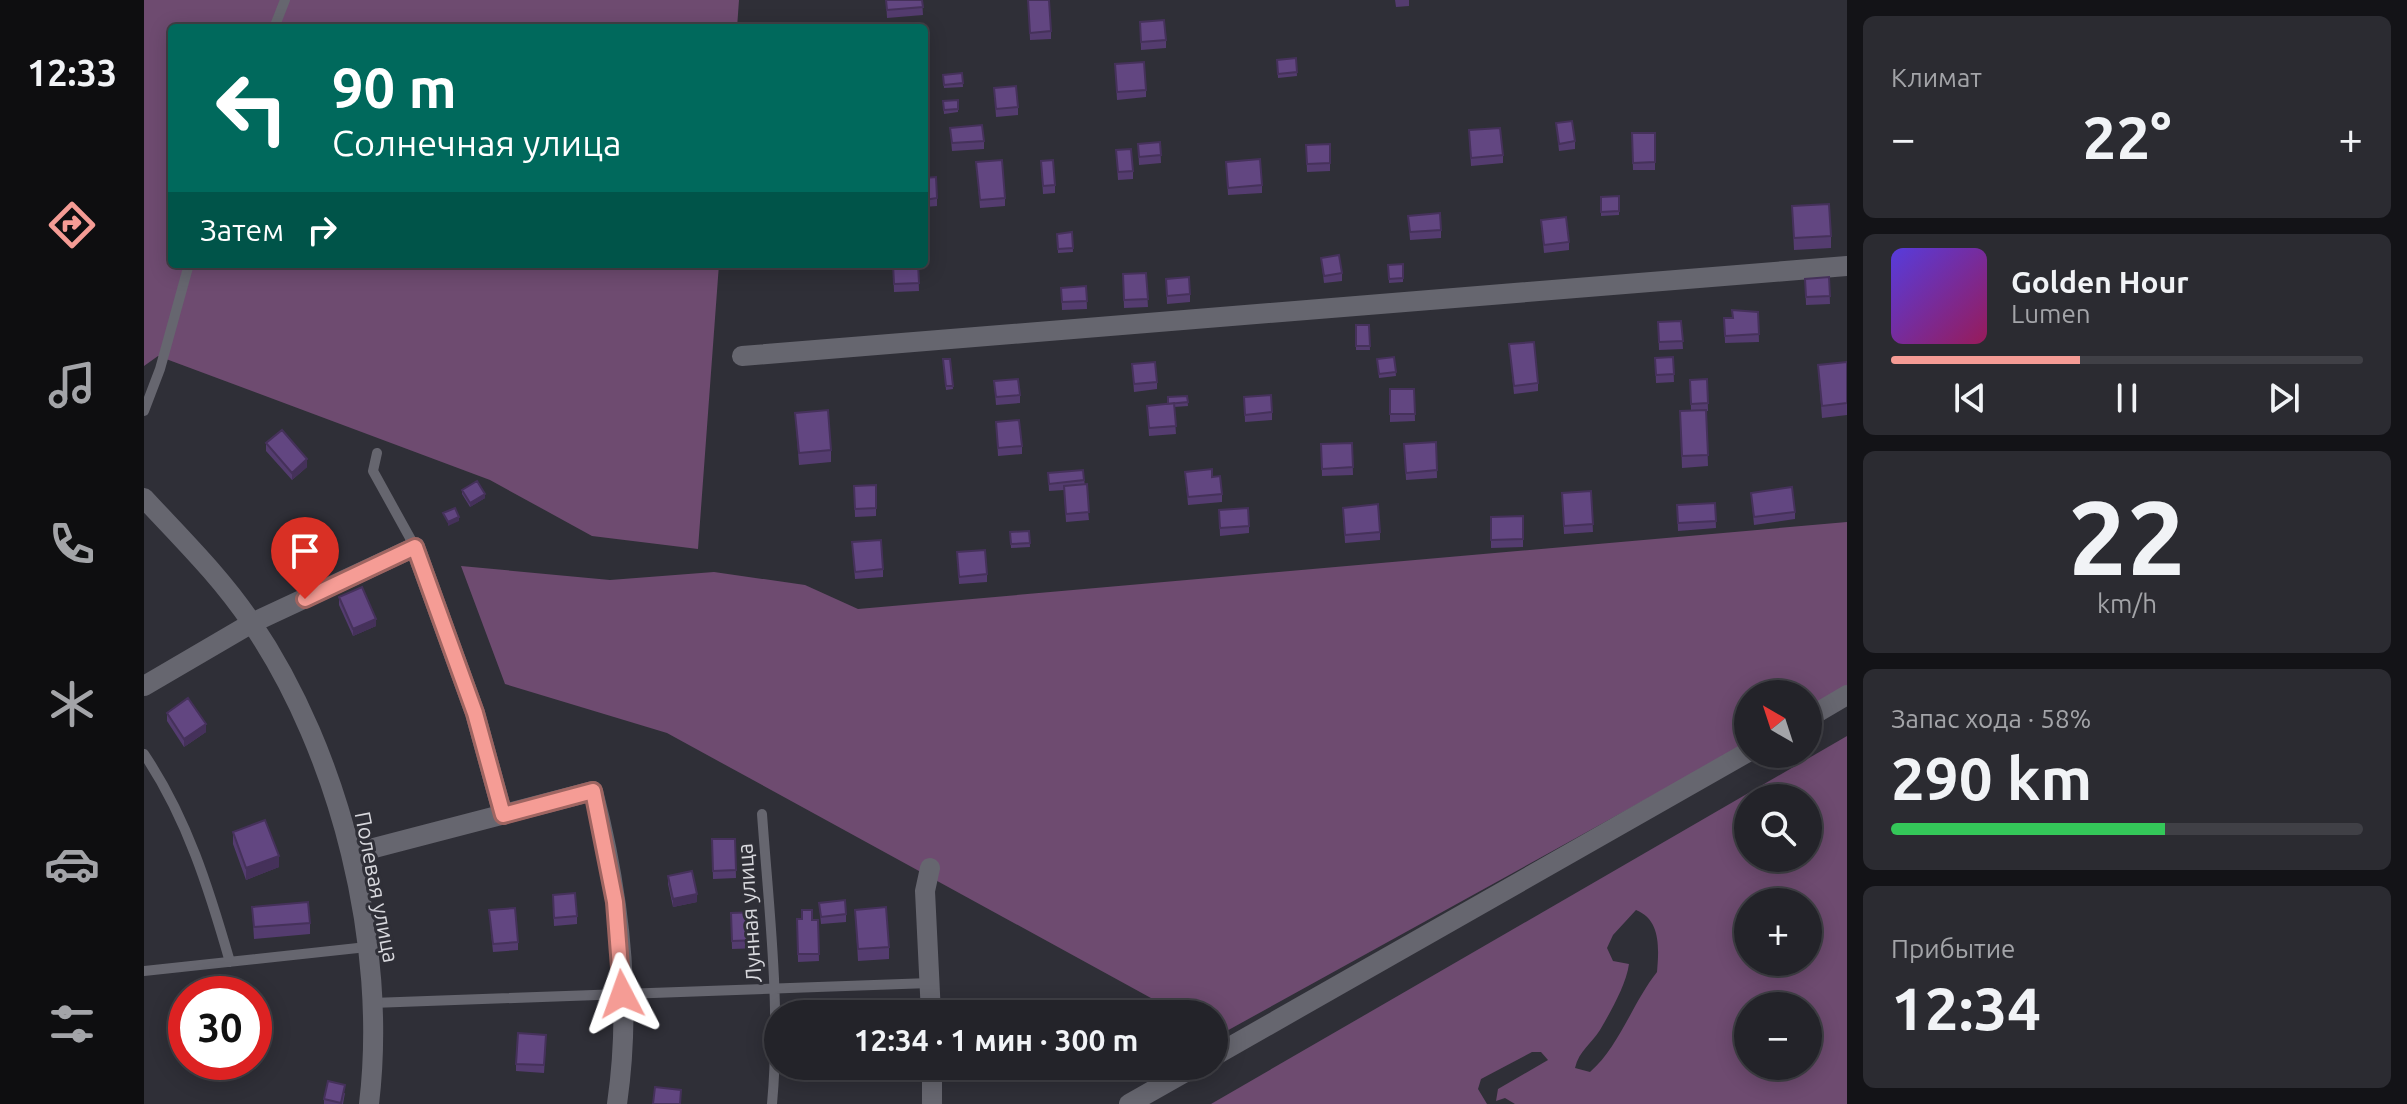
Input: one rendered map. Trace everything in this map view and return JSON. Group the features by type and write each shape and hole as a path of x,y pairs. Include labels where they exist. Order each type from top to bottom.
{"street":[{"path":"742,356 1847,266"},
{"name":"Полевая улица","path":"144,498 210,568 252,623 314,742 351,854 367,947 374,1063 369,1104"},
{"path":"144,686 252,623 415,547 475,713 503,815"},
{"path":"1822,710 1847,695"},
{"path":"1228,1048 1734,760"},
{"path":"351,854 593,791 615,902 622,994 621,1077 617,1104"},
{"path":"930,868 925,891 931,1000"},
{"path":"932,1080 932,1104"},
{"path":"1129,1104 1171,1080"}],"lane":[{"path":"276,24 285,0"},
{"path":"144,411 160,369 188,268"},
{"path":"377,453 373,471 415,547"},
{"path":"144,754 166,787 188,834 209,889 230,962"},
{"name":"Лунная улица","path":"762,814 774,935 772,1104"},
{"path":"144,971 367,947"},
{"path":"372,1003 930,983"}],"shaded area":[{"path":"144,0 739,0 737,24 168,24 168,268 719,268 698,549 592,536 490,480 158,356 144,366"},
{"path":"1847,522 1847,689 1822,702 1822,680 1734,680 1734,751 1228,1030 1228,1000 1155,1000 667,733 505,684 461,566 610,580 714,572 805,585 858,609"},
{"path":"1847,736 1847,1104 1515,1104 1505,1098 1496,1101 1498,1089 1548,1060 1541,1052 1532,1052 1481,1079 1478,1089 1487,1104 1211,1104 1734,801 1734,872 1822,872 1822,784 1764,784 1792,768 1822,768 1822,750","holes":["1636,910 1650,921 1657,936 1657,972 1600,1062 1590,1072 1575,1068 1582,1052 1600,1030 1625,980 1629,964 1613,961 1607,948 1613,935"]}],"building":[{"path":"886,0 922,0 923,7 887,10"},
{"path":"1028,0 1049,0 1051,31 1030,33"},
{"path":"1164,20 1166,40 1141,42 1140,22"},
{"path":"1296,58 1297,72 1278,74 1277,60"},
{"path":"1144,62 1146,90 1117,92 1115,64"},
{"path":"962,73 963,83 944,85 943,75"},
{"path":"1016,86 1018,107 996,109 994,88"},
{"path":"958,100 958,109 944,110 943,101"},
{"path":"1572,121 1575,141 1559,144 1556,123"},
{"path":"982,125 984,141 952,143 950,128"},
{"path":"1500,128 1503,155 1471,158 1469,130"},
{"path":"1632,133 1655,133 1655,162 1633,163"},
{"path":"1160,142 1161,155 1139,157 1138,144"},
{"path":"1330,144 1330,163 1307,164 1306,145"},
{"path":"1131,149 1133,171 1118,172 1116,150"},
{"path":"1260,159 1262,185 1228,188 1226,162"},
{"path":"1002,160 1005,198 980,200 976,162"},
{"path":"1053,160 1055,185 1043,186 1041,161"},
{"path":"936,177 937,198 928,199 928,178"},
{"path":"1619,196 1619,211 1601,212 1601,197"},
{"path":"1829,204 1831,236 1794,238 1792,206"},
{"path":"1440,213 1441,230 1410,232 1408,216"},
{"path":"1566,217 1569,242 1544,245 1541,220"},
{"path":"1072,232 1073,248 1058,249 1057,234"},
{"path":"1339,255 1342,273 1324,276 1321,258"},
{"path":"1403,264 1403,278 1389,279 1388,265"},
{"path":"893,268 918,268 919,283 894,284"},
{"path":"1146,273 1148,299 1124,300 1123,274"},
{"path":"1189,277 1190,294 1167,296 1166,279"},
{"path":"1829,277 1830,296 1806,297 1805,279"},
{"path":"1086,286 1087,301 1062,302 1061,288"},
{"path":"1732,310 1758,312 1759,334 1725,336 1724,318 1733,318"},
{"path":"1681,321 1683,341 1659,342 1658,322"},
{"path":"1356,325 1369,325 1370,346 1356,346"},
{"path":"1534,342 1538,383 1514,386 1509,344"},
{"path":"1394,357 1396,372 1379,374 1377,359"},
{"path":"1673,357 1674,374 1656,375 1655,358"},
{"path":"943,359 950,359 953,386 946,386"},
{"path":"1155,362 1157,382 1134,384 1132,364"},
{"path":"1847,362 1847,403 1822,406 1818,365"},
{"path":"1018,379 1020,395 996,397 994,381"},
{"path":"1707,379 1708,403 1691,404 1690,380"},
{"path":"1390,389 1414,389 1415,414 1390,414"},
{"path":"1271,395 1272,412 1245,415 1244,397"},
{"path":"1187,396 1188,402 1168,404 1168,397"},
{"path":"1174,403 1176,426 1149,428 1147,406"},
{"path":"828,410 831,450 799,453 795,413"},
{"path":"1706,410 1708,455 1682,456 1680,411"},
{"path":"1019,420 1022,446 998,448 996,422"},
{"path":"282,430 307,459 292,473 266,443"},
{"path":"1436,442 1437,470 1406,473 1404,444"},
{"path":"1352,443 1353,467 1322,469 1321,444"},
{"path":"1212,469 1212,477 1220,476 1222,494 1188,497 1185,472"},
{"path":"1083,470 1084,480 1049,484 1048,473"},
{"path":"477,481 485,494 470,503 462,490"},
{"path":"1087,484 1089,512 1066,514 1064,486"},
{"path":"876,485 876,508 855,509 854,486"},
{"path":"1792,487 1795,512 1754,517 1751,493"},
{"path":"1591,491 1593,524 1564,526 1562,493"},
{"path":"1715,503 1716,521 1678,523 1677,505"},
{"path":"1378,504 1380,532 1345,535 1343,508"},
{"path":"455,508 459,517 448,522 443,513"},
{"path":"1248,508 1249,526 1220,528 1219,510"},
{"path":"1523,516 1523,539 1491,540 1491,517"},
{"path":"1029,531 1030,543 1011,544 1010,532"},
{"path":"881,540 883,569 855,572 852,542"},
{"path":"985,550 987,574 959,577 957,552"},
{"path":"362,587 376,619 353,629 339,597"},
{"path":"188,698 206,724 184,739 167,713"},
{"path":"265,820 279,856 246,868 233,832"},
{"path":"712,839 735,839 736,870 713,871"},
{"path":"692,871 697,894 673,899 668,876"},
{"path":"575,893 577,916 554,918 553,895"},
{"path":"845,900 846,914 821,917 819,903"},
{"path":"308,902 310,923 254,927 252,907"},
{"path":"886,907 889,947 858,949 855,910"},
{"path":"515,908 518,942 493,944 489,910"},
{"path":"802,910 812,910 812,920 818,920 819,954 798,954 797,919 802,919"},
{"path":"758,912 759,940 732,941 731,913"},
{"path":"518,1033 546,1035 544,1065 516,1064"},
{"path":"328,1081 345,1085 341,1103 324,1099"},
{"path":"655,1087 681,1090 680,1104 653,1104"}],"route":[{"path":"305,599 415,547 475,713 503,815 593,791 604,833 615,902 622,994"}]}
